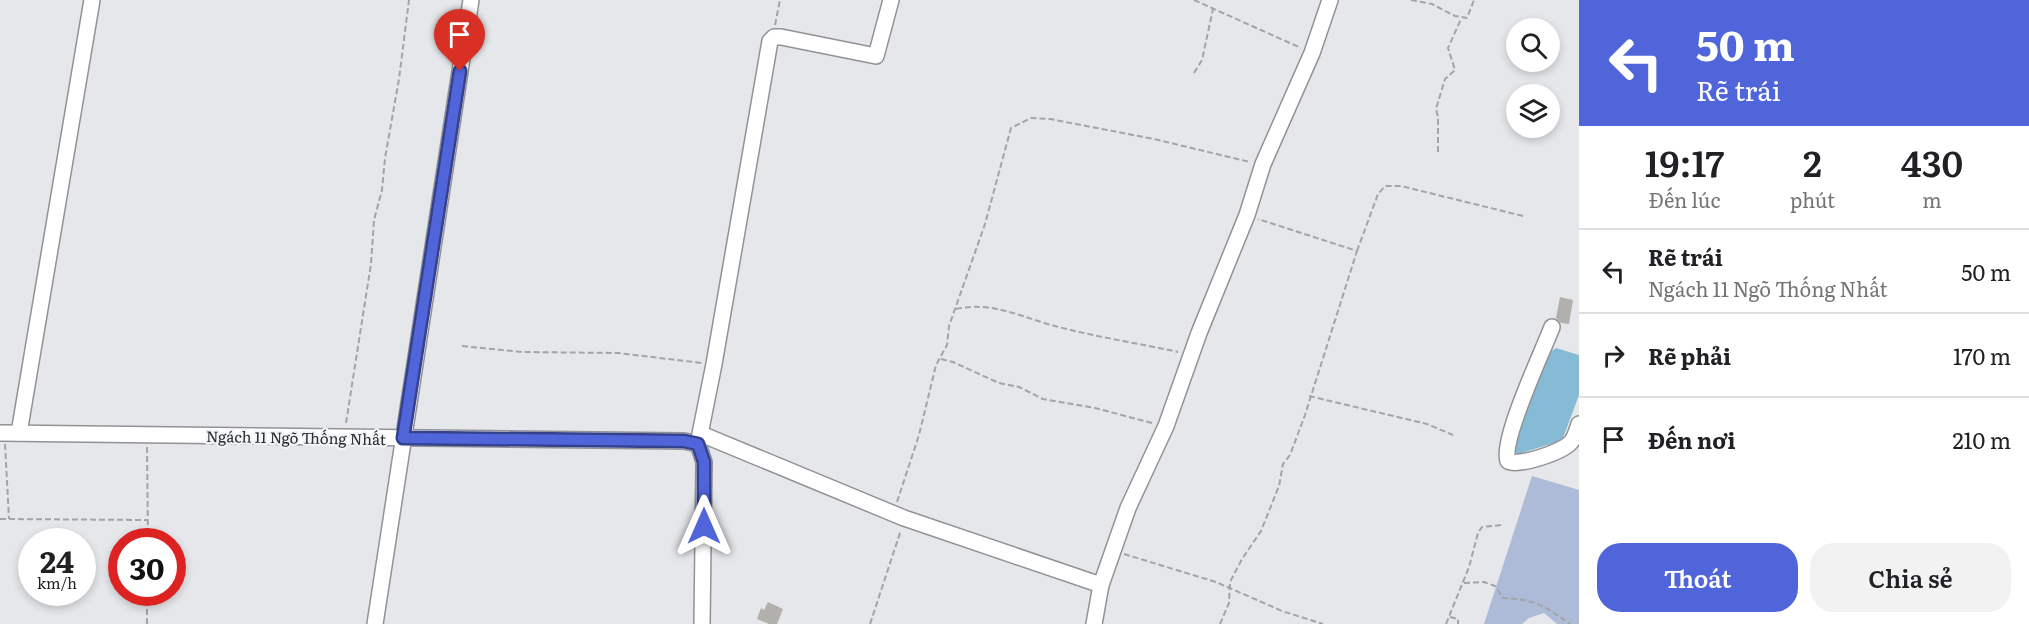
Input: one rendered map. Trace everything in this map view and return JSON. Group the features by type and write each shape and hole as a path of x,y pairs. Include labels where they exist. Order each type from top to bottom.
{"street":[{"path":"8,433 92,0"},
{"path":"375,624 381,548 403,438 445,119 471,0"},
{"path":"702,624 704,462 700,439 769,45 774,37 876,56 891,0"},
{"path":"1094,624 1101,585 1128,508 1166,426 1247,215 1263,164 1312,53 1330,0"},
{"path":"1552,327 1520,405 1509,439 1506,456 1508,461 1511,463 1528,461 1559,450 1573,441 1579,424"},
{"name":"Ngách 11 Ngõ Thống Nhất","path":"8,433 684,441 700,439 897,515 1101,585"}],"path":[{"path":"343,438 409,0"},
{"path":"774,37 780,0"},
{"path":"1194,0 1312,53"},
{"path":"1411,0 1432,4 1461,19 1467,18 1474,0"},
{"path":"1194,73 1202,60 1213,9"},
{"path":"1438,152 1436,109 1445,80 1455,70 1448,48 1461,19"},
{"path":"870,624 890,559 899,541 897,515 901,494 911,457 920,435 936,365 947,345 949,326 957,309 985,224 1011,128 1031,118 1050,119 1154,139 1263,164"},
{"path":"1220,624 1229,603 1230,588 1242,559 1262,531 1279,486 1283,464 1290,455 1378,194 1385,186 1401,186 1523,216"},
{"path":"1247,215 1357,251"},
{"path":"957,309 977,305 1056,326 1192,356"},
{"path":"462,346 522,352 618,353 714,364"},
{"path":"941,359 953,362 999,383 1019,387 1043,399 1095,408 1166,426"},
{"path":"1309,396 1427,424 1453,435"},
{"path":"8,433 9,519"},
{"path":"147,435 148,528"},
{"path":"0,519 148,520"},
{"path":"1446,624 1464,583 1478,533 1482,527 1502,525"},
{"path":"1113,552 1141,558 1230,588 1282,611 1323,624"},
{"path":"1464,583 1484,582 1495,586 1503,598 1522,599 1542,604 1570,624"},
{"path":"147,606 147,624"},
{"path":"1450,617 1458,619 1458,624"}],"shaded area":[{"path":"1556,348 1579,355 1579,395 1563,438 1518,454 1515,452 1515,446 1527,403 1549,353"},
{"path":"1532,476 1579,490 1579,624 1557,624 1544,613 1529,618 1522,624 1484,624"}],"building":[{"path":"1560,297 1573,300 1569,324 1561,323 1556,318"},
{"path":"768,602 783,609 777,624 769,624 757,619 761,608 764,610"}],"route":[{"path":"460,71 403,438 684,441 698,444 704,462 704,526"}]}
